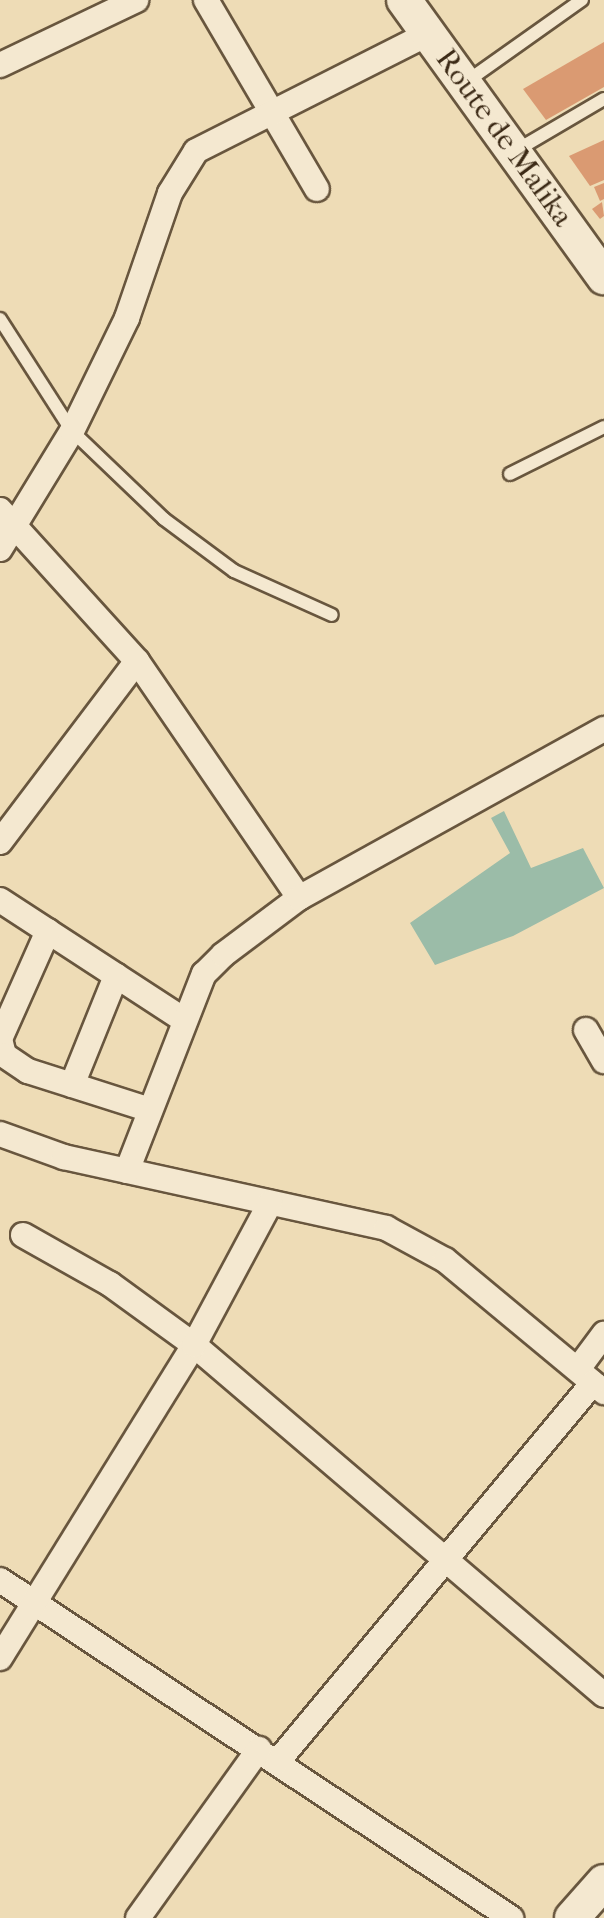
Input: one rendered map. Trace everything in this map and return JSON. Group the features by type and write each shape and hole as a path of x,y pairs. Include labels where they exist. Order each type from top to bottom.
{"main road":[{"name":"Route de Malika","path":"404,0 604,277"},
{"path":"572,1918 604,1882"}],"street":[{"path":"0,65 136,0"},
{"path":"206,0 317,189"},
{"path":"0,549 7,517 72,431 127,318 183,172 196,151 428,34"},
{"path":"7,517 137,661 299,898"},
{"path":"0,842 137,661"},
{"path":"127,1171 204,974 299,898 604,729"},
{"path":"0,900 184,1020"},
{"path":"48,931 0,1039 13,1065 150,1110"},
{"path":"72,1085 116,976"},
{"path":"586,1030 604,1061"},
{"path":"0,1134 127,1171 386,1228 415,1242 592,1382"},
{"path":"0,1658 194,1345 270,1203"},
{"path":"23,1235 110,1284 194,1345 604,1695"},
{"path":"138,1918 268,1755 444,1560 592,1382 604,1334"},
{"path":"0,1580 511,1918"}],"lane":[{"path":"466,82 582,0"},
{"path":"515,151 604,99"},
{"path":"0,319 72,431 164,519 234,571 332,615"},
{"path":"510,474 604,427"}],"shaded area":[{"path":"504,811 531,868 583,848 604,888 513,936 435,965 410,923 510,853 491,818"}],"building":[{"path":"604,42 604,87 546,120 523,89"},
{"path":"604,140 604,180 590,186 569,156"},
{"path":"604,183 604,199 600,201 594,187"},
{"path":"602,202 604,216 600,219 592,209"}]}
